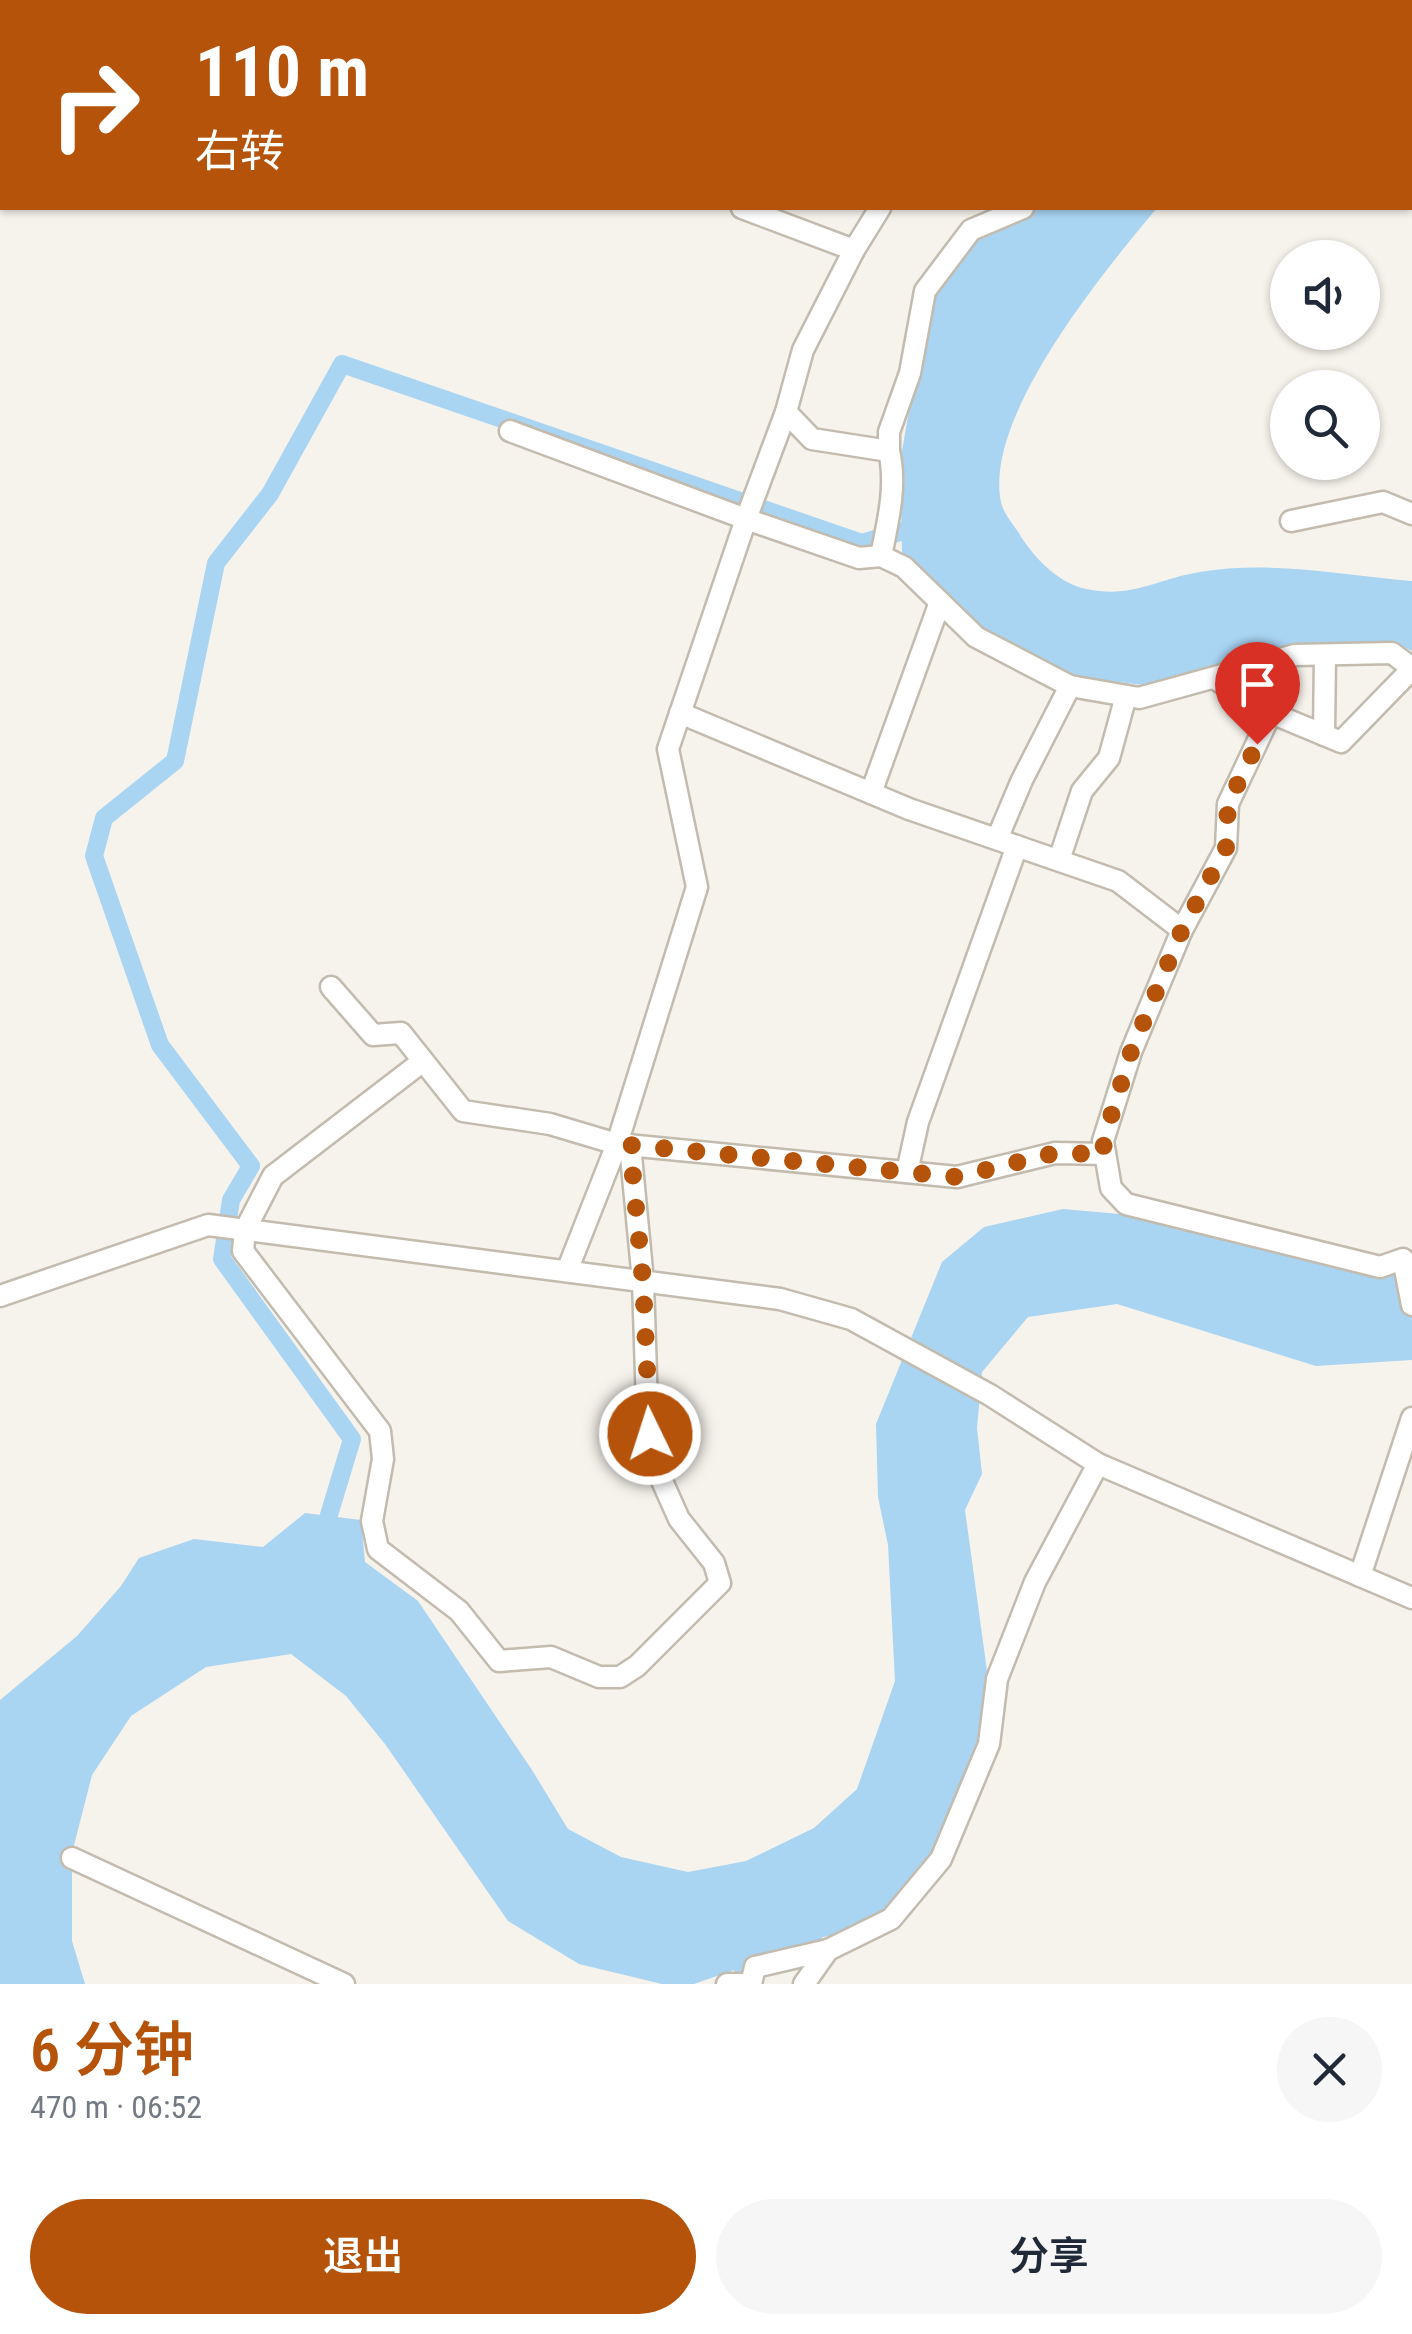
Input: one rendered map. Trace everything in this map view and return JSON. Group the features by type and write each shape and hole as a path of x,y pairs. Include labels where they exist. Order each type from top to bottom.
{"street":[{"path":"747,210 854,250"},
{"path":"568,1272 624,1144 697,887 668,749 804,350 854,250 879,210"},
{"path":"882,556 894,470 889,432 910,374 925,291 971,230 1018,210"},
{"path":"786,412 812,439 889,450"},
{"path":"510,431 859,558 882,556 904,567 976,638 1070,686 1139,698 1295,655 1392,652 1412,668 1341,742 1271,714 1214,678"},
{"path":"1290,521 1384,502 1412,514"},
{"path":"871,793 940,602"},
{"path":"1324,655 1324,735"},
{"path":"907,1172 918,1122 1008,843 1022,780 1070,686"},
{"path":"1058,860 1082,791 1109,758 1126,696"},
{"path":"680,713 871,793 1118,881 1182,930"},
{"path":"1271,714 1228,804 1226,848 1182,930 1131,1052 1103,1142 1111,1188 1126,1204 1380,1267 1403,1259 1412,1305"},
{"path":"330,986 373,1035 401,1033 464,1111 550,1124 624,1144 957,1177 1055,1153 1105,1154"},
{"path":"424,1061 274,1176 245,1230 243,1251 380,1431 383,1460 372,1520 378,1550 459,1611 499,1661 551,1657 599,1676 620,1677 637,1666 720,1583 714,1563 679,1519 654,1463 647,1406 643,1281 624,1144"},
{"path":"0,1296 208,1225 780,1298 851,1319 990,1395 1098,1464 1412,1598"},
{"path":"1360,1576 1412,1418"},
{"path":"751,1984 755,1967 828,1950 891,1919 941,1859 989,1744 997,1679 1028,1598 1098,1464"},
{"path":"72,1858 344,1984"},
{"path":"804,1984 828,1950"},
{"path":"727,1984 742,1984"}],"water":[{"path":"1028,210 1155,210 1053,346 1010,429 1000,468 1001,502 1006,515 1046,567 1082,588 1115,592 1200,572 1253,568 1412,581 1412,651 1402,646 1292,648 1159,687 1079,677 981,631 902,552 900,463 916,369 935,290 970,241"},
{"path":"1063,1209 1131,1215 1412,1262 1412,1360 1316,1366 1117,1304 1028,1317 982,1372 977,1428 982,1474 965,1510 987,1671 984,1730 940,1840 893,1906 844,1933 823,1937 807,1952 739,1980 734,1970 694,1984 662,1984 579,1964 508,1921 385,1744 346,1696 291,1654 206,1667 131,1716 92,1775 72,1853 72,1941 85,1984 0,1984 0,1700 77,1636 121,1586 139,1558 194,1539 263,1547 305,1513 361,1520 365,1562 418,1601 568,1829 621,1857 688,1872 746,1861 814,1828 857,1789 895,1681 888,1545 878,1497 876,1424 942,1262 984,1227"}],"waterway":[{"path":"322,1538 352,1439 222,1259 231,1200 251,1166 160,1045 94,856 104,818 175,761 216,563 270,494 342,364 862,543 924,525"}],"route":[{"path":"650,1434 643,1281 630,1145 957,1177 1055,1153 1105,1154 1103,1142 1131,1052 1182,930 1226,848 1228,804 1257,744"}]}
